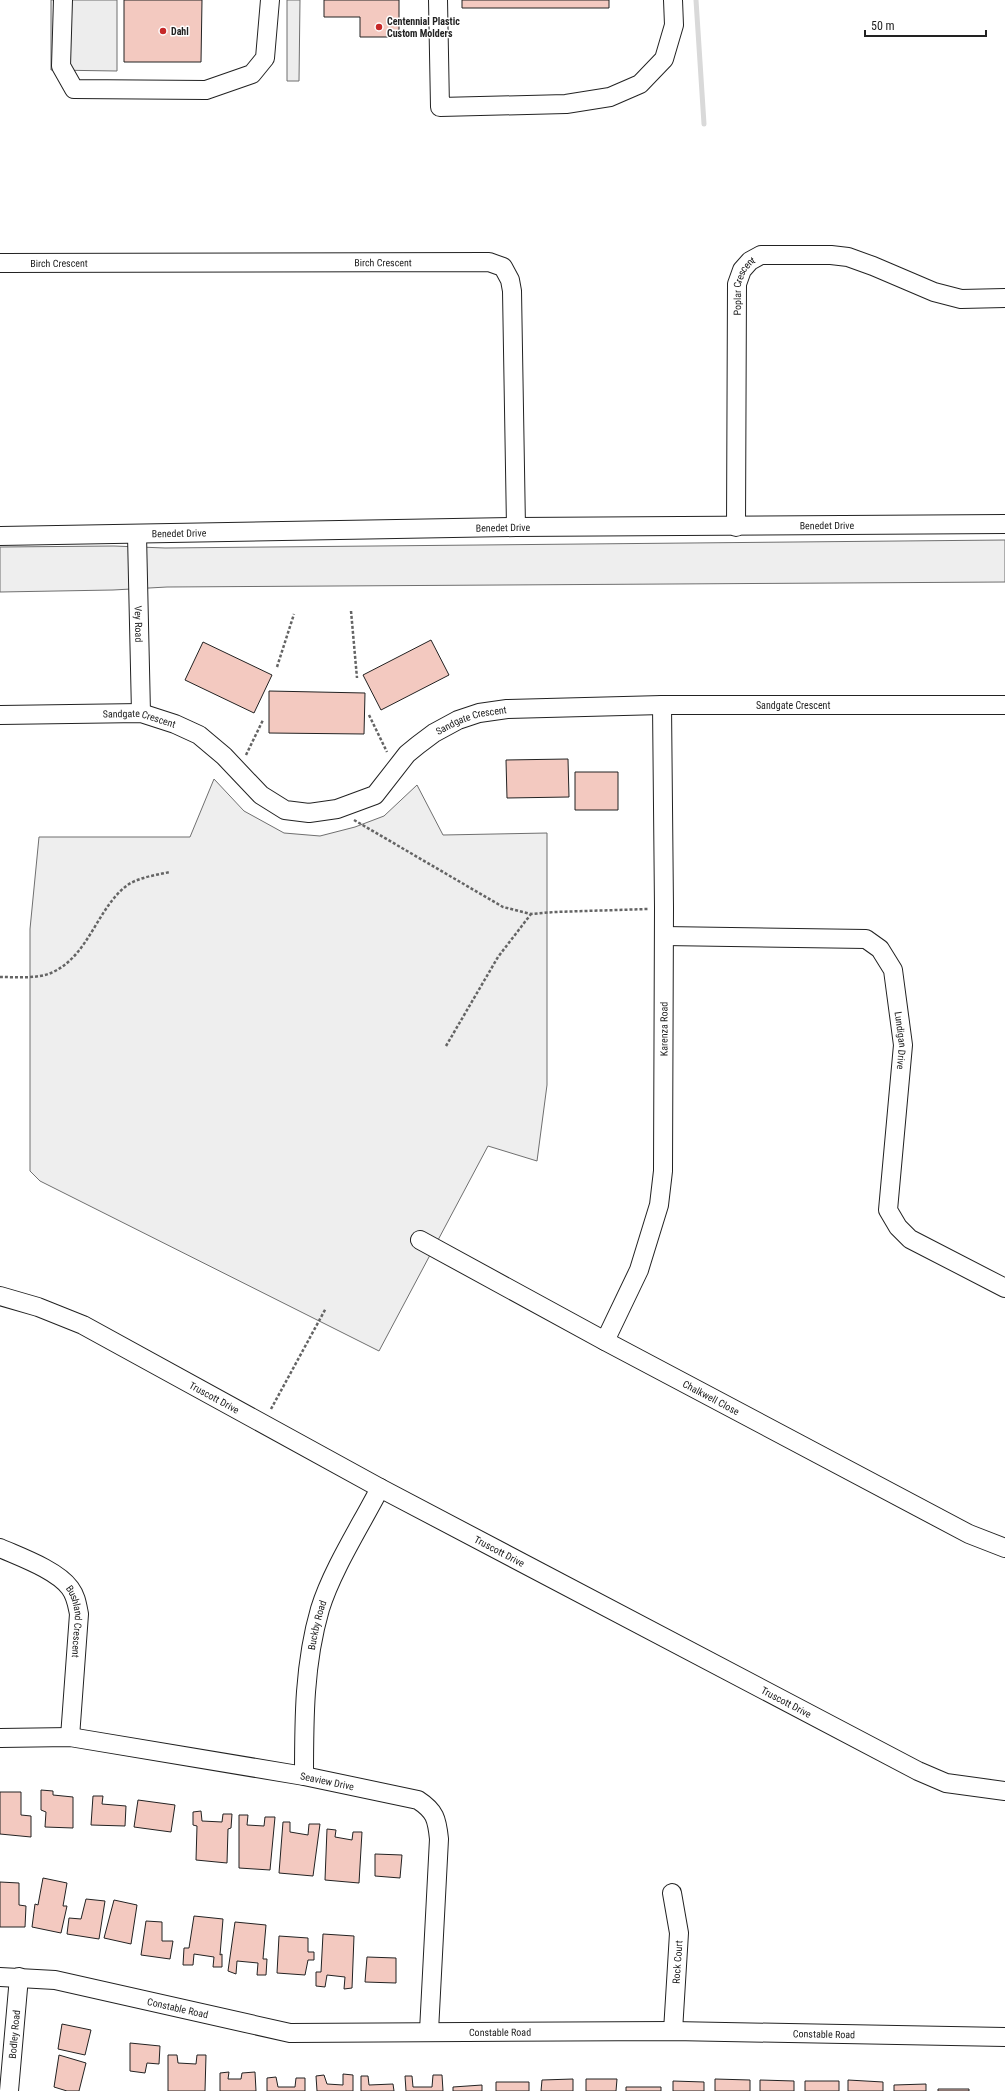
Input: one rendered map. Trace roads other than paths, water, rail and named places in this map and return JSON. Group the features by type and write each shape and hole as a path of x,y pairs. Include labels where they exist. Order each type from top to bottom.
{"street":[{"path":"63,0 61,66 74,89 206,90 252,74 265,58 270,0"},
{"path":"438,0 440,107 566,104 610,97 640,84 664,60 674,25 673,0"},
{"name":"Poplar Crescent","path":"736,526 736,284 742,270 750,261 761,255 831,255 848,257 934,292 961,299 1005,298"},
{"name":"Birch Crescent","path":"0,263 489,262 502,267 510,280 512,291 516,527"},
{"name":"Benedet Drive","path":"0,536 137,535 516,527 1005,524"},
{"name":"Vey Road","path":"137,535 142,713"},
{"name":"Sandgate Crescent","path":"0,715 142,713 174,724 199,736 224,756 261,795 285,810 309,812 337,809 374,795 407,754 434,733 458,720 479,713 507,709 662,705 1005,705"},
{"name":"Karenza Road","path":"605,1341 639,1270 659,1205 663,1171 664,908 662,705"},
{"name":"Lundigan Drive","path":"664,936 866,939 880,949 893,970 903,1045 888,1210 898,1227 910,1239 1005,1288"},
{"name":"Chalkwell Close","path":"420,1240 605,1341 969,1534 1005,1548"},
{"name":"Truscott Drive","path":"0,1296 38,1307 83,1325 380,1488 918,1771 946,1783 1005,1791"},
{"name":"Buckby Road","path":"304,1776 304,1698 310,1651 320,1609 328,1587 380,1488"},
{"name":"Bushland Crescent","path":"0,1548 59,1577 70,1587 77,1600 78,1614 70,1737"},
{"name":"Seaview Drive","path":"0,1738 70,1737 304,1776 418,1800 431,1808 438,1825 439,1839 430,2030"},
{"name":"Rock Court","path":"672,1893 680,1933 673,2031"},
{"name":"Constable Road","path":"0,1977 55,1980 290,2032 430,2030 673,2031 1005,2037"},
{"name":"Bodley Road","path":"9,2091 19,1977"}],"waterway":[{"path":"696,0 704,124"}],"place":[{"name":"Centennial Plastic Custom Molders","path":"379,27"},
{"name":"Dahl","path":"163,31"}]}
